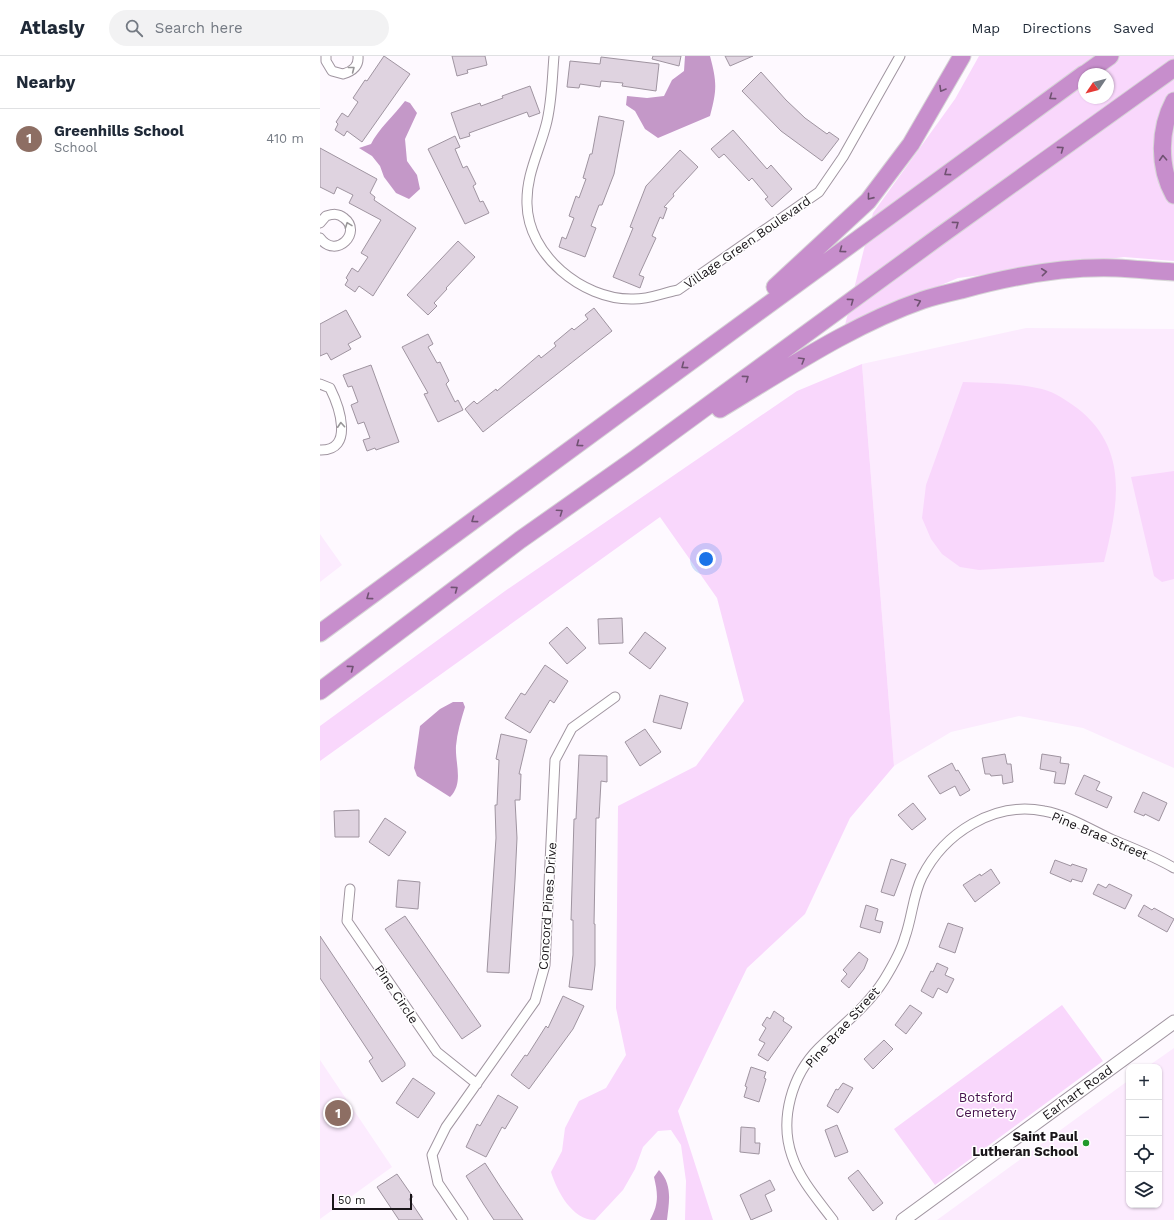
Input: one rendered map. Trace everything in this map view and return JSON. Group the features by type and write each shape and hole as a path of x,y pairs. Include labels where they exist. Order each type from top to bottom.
{"highway":[{"path":"715,343 868,201 911,144 962,56"},
{"path":"1093,68 1110,56"},
{"path":"320,691 520,540 635,459 930,242 1174,68"},
{"path":"320,633 1078,78"},
{"path":"1174,101 1168,112 1162,142 1164,168 1174,195"},
{"path":"635,459 827,345 874,321 923,300 993,281 1037,273 1116,268 1174,272"}],"street":[{"path":"326,56 328,66 332,70 343,74 354,69 357,64 358,56"},
{"name":"Village Green Boulevard","path":"554,56 546,124 529,173 527,205 533,231 548,259 574,282 602,295 630,300 653,298 678,290 819,192 843,157 900,56"},
{"path":"320,238 327,245 338,246 347,240 350,230 346,220 342,216 332,214 321,220"},
{"path":"320,384 330,388 342,420 342,430 340,440 335,446 325,450 320,450"},
{"name":"Concord Pines Drive","path":"463,1220 438,1183 432,1155 446,1127 535,1001 545,966 555,760 572,728 615,697"},
{"name":"Pine Brae Street","path":"833,1220 809,1188 792,1157 788,1143 787,1126 792,1092 798,1078 814,1053 862,1007 883,981 905,938 920,879 937,853 950,838 972,823 992,815 1012,810 1045,811 1071,821 1174,868"},
{"name":"Pine Circle","path":"350,889 347,921 437,1052 477,1084"},
{"name":"Earhart Road","path":"903,1220 1174,1022"}],"shaded area":[{"path":"685,56 710,56 715,80 715,92 710,116 658,138 645,129 635,111 626,105 627,96 647,98 664,96 672,80 684,71"},
{"path":"405,101 410,103 417,113 405,139 407,161 417,175 420,189 409,199 396,193 384,177 380,166 372,156 359,148 371,144 382,128"},
{"path":"1026,328 1174,329 1174,768 1083,728 1019,716 951,732 894,766 862,364"},
{"path":"320,534 342,565 320,582"},
{"path":"453,702 463,702 465,707 458,731 456,746 458,773 457,786 450,797 417,776 414,768 420,726 440,709"},
{"name":"Saint Paul Lutheran School","path":"1174,1048 1174,1220 937,1220 1126,1082 1126,1208 1162,1208 1162,1064 1151,1064"},
{"path":"320,1060 392,1167 320,1219"},
{"path":"659,1170 666,1182 669,1194 667,1220 650,1220 655,1209 657,1199 654,1177"}],"green space":[{"path":"979,56 1174,56 1174,261 1124,257 958,278 845,325 873,213 955,99"},
{"path":"862,364 894,766 850,818 805,914 747,968 678,1111 713,1220 685,1220 686,1181 681,1145 671,1130 658,1131 643,1147 635,1169 623,1190 595,1220 587,1219 573,1210 561,1196 551,1172 562,1151 565,1128 579,1101 606,1088 626,1055 616,1008 618,806 696,766 744,701 717,598 660,517 320,761 320,726 505,591 797,391"},
{"path":"963,382 1013,384 1047,390 1061,397 1077,408 1094,424 1106,441 1113,460 1116,479 1116,499 1113,520 1104,562 979,570 960,567 942,554 931,539 922,518 926,485"},
{"path":"1174,471 1174,579 1162,582 1154,576 1131,477"},
{"name":"Botsford Cemetery","path":"1062,1005 1103,1061 935,1185 894,1129"}],"building":[{"path":"384,56 410,74 362,142 347,131 344,136 335,130 338,124 336,122 342,113 348,117 358,102 353,98"},
{"path":"452,56 485,56 487,65 467,70 468,73 457,76"},
{"path":"653,56 681,56 679,66 652,59"},
{"path":"725,56 753,56 730,66"},
{"path":"601,57 659,64 656,91 622,86 623,83 601,81 600,87 580,84 579,88 567,87 570,61 600,64"},
{"path":"761,72 786,100 805,118 827,134 829,132 839,139 822,161 781,131 742,91"},
{"path":"530,86 540,113 529,117 527,112 469,133 470,136 460,139 451,113 480,103 481,106 503,98 502,96"},
{"path":"599,116 624,121 614,174 602,205 599,205 591,226 596,228 585,257 559,247 562,237 566,239 574,218 569,216 576,196 579,198 586,179 583,178 590,154 592,154"},
{"path":"733,130 767,169 771,165 792,189 772,207 765,199 768,197 752,178 749,181 724,154 719,158 711,149"},
{"path":"455,136 460,147 455,149 463,168 467,166 476,184 473,186 480,202 483,201 489,213 465,224 428,149"},
{"path":"320,148 377,179 370,193 375,197 374,200 416,228 373,296 359,286 355,292 345,285 348,280 346,278 352,268 358,272 368,257 361,253 381,220 349,203 353,195 337,187 334,194 320,187"},
{"path":"680,150 698,167 673,194 674,196 664,207 667,208 663,219 660,217 652,236 656,238 639,275 644,277 640,288 613,277 633,228 630,227 646,186"},
{"path":"458,241 475,257 446,288 447,289 434,303 437,306 428,315 407,295"},
{"path":"594,308 612,331 483,432 465,409 474,401 477,404 496,389 497,391 539,355 541,358 556,346 554,343 572,328 574,330 588,319 585,315"},
{"path":"346,310 361,337 348,344 351,349 331,360 327,353 320,356 320,324"},
{"path":"428,334 433,344 428,347 437,363 440,362 449,381 446,384 455,402 458,400 463,410 438,422 424,394 428,393 402,347"},
{"path":"371,365 399,442 376,450 375,448 367,451 363,440 370,438 364,422 358,424 351,405 358,402 352,386 348,387 343,375"},
{"path":"622,618 623,643 599,644 598,619"},
{"path":"567,627 586,648 567,664 549,643"},
{"path":"645,632 666,648 650,669 629,653"},
{"path":"545,665 568,681 554,703 550,700 530,733 505,718 521,693 525,695"},
{"path":"660,695 688,703 681,729 653,722"},
{"path":"645,729 661,752 640,766 625,742"},
{"path":"501,734 527,740 519,774 521,774 520,800 515,800 517,838 509,973 487,972 496,838 495,805 497,805 499,760 496,759"},
{"path":"1005,754 1007,764 1011,764 1013,782 1003,784 1002,775 991,776 990,774 985,774 982,758"},
{"path":"1042,754 1061,757 1060,763 1069,764 1065,784 1054,783 1056,772 1040,769"},
{"path":"579,755 607,756 607,782 601,781 599,818 596,818 594,924 595,965 592,990 569,987 573,955 573,920 571,920 574,819 576,819"},
{"path":"952,763 970,790 960,796 955,786 940,794 928,776"},
{"path":"1084,775 1100,782 1096,790 1112,797 1107,808 1075,794"},
{"path":"1143,792 1167,803 1159,821 1145,814 1144,816 1134,812"},
{"path":"913,803 926,819 912,830 898,815"},
{"path":"359,810 359,837 335,837 334,811"},
{"path":"385,818 406,832 389,856 369,842"},
{"path":"891,859 906,864 894,896 881,892"},
{"path":"1055,860 1071,866 1072,864 1087,869 1082,882 1072,879 1071,882 1050,873"},
{"path":"991,869 1000,883 975,902 963,885"},
{"path":"398,880 420,882 418,909 396,907"},
{"path":"1098,884 1106,888 1109,884 1132,895 1125,909 1093,894"},
{"path":"866,905 878,909 875,920 883,922 880,933 860,927"},
{"path":"1144,905 1152,910 1154,908 1174,919 1167,932 1138,916"},
{"path":"405,916 481,1026 462,1039 385,929"},
{"path":"948,923 963,928 955,953 939,947"},
{"path":"320,936 405,1063 405,1066 382,1082 369,1061 373,1058 320,978"},
{"path":"859,952 868,959 864,969 849,988 841,981 847,974 843,970"},
{"path":"937,963 948,968 945,975 954,979 947,993 938,988 933,998 921,991 931,971 933,972"},
{"path":"563,996 584,1006 573,1029 529,1089 511,1075 525,1055 527,1056 546,1026 548,1028"},
{"path":"910,1005 922,1013 906,1034 895,1025"},
{"path":"774,1011 784,1018 783,1021 792,1027 768,1061 758,1055 765,1043 759,1040 766,1028 762,1025 767,1017 770,1019"},
{"path":"884,1040 893,1049 873,1069 864,1059"},
{"path":"751,1067 766,1072 764,1078 766,1079 759,1102 744,1097 747,1087 745,1086"},
{"path":"413,1078 435,1093 418,1118 396,1103"},
{"path":"843,1083 853,1088 838,1113 827,1106 836,1089 838,1090"},
{"path":"498,1095 518,1107 505,1129 502,1127 486,1157 466,1147 477,1124 480,1126"},
{"path":"837,1125 848,1152 835,1157 825,1130"},
{"path":"741,1127 755,1128 755,1143 760,1143 759,1154 740,1152"},
{"path":"485,1163 523,1220 494,1220 484,1205 466,1176"},
{"path":"858,1170 883,1203 873,1211 848,1178"},
{"path":"397,1174 413,1197 409,1199 423,1220 399,1220 377,1187"},
{"path":"770,1180 775,1190 765,1195 772,1211 751,1220 740,1195"}],"place":[{"name":"Greenhills School","path":"338,1113"},
{"name":"Saint Paul Lutheran School","path":"1086,1143"}]}
